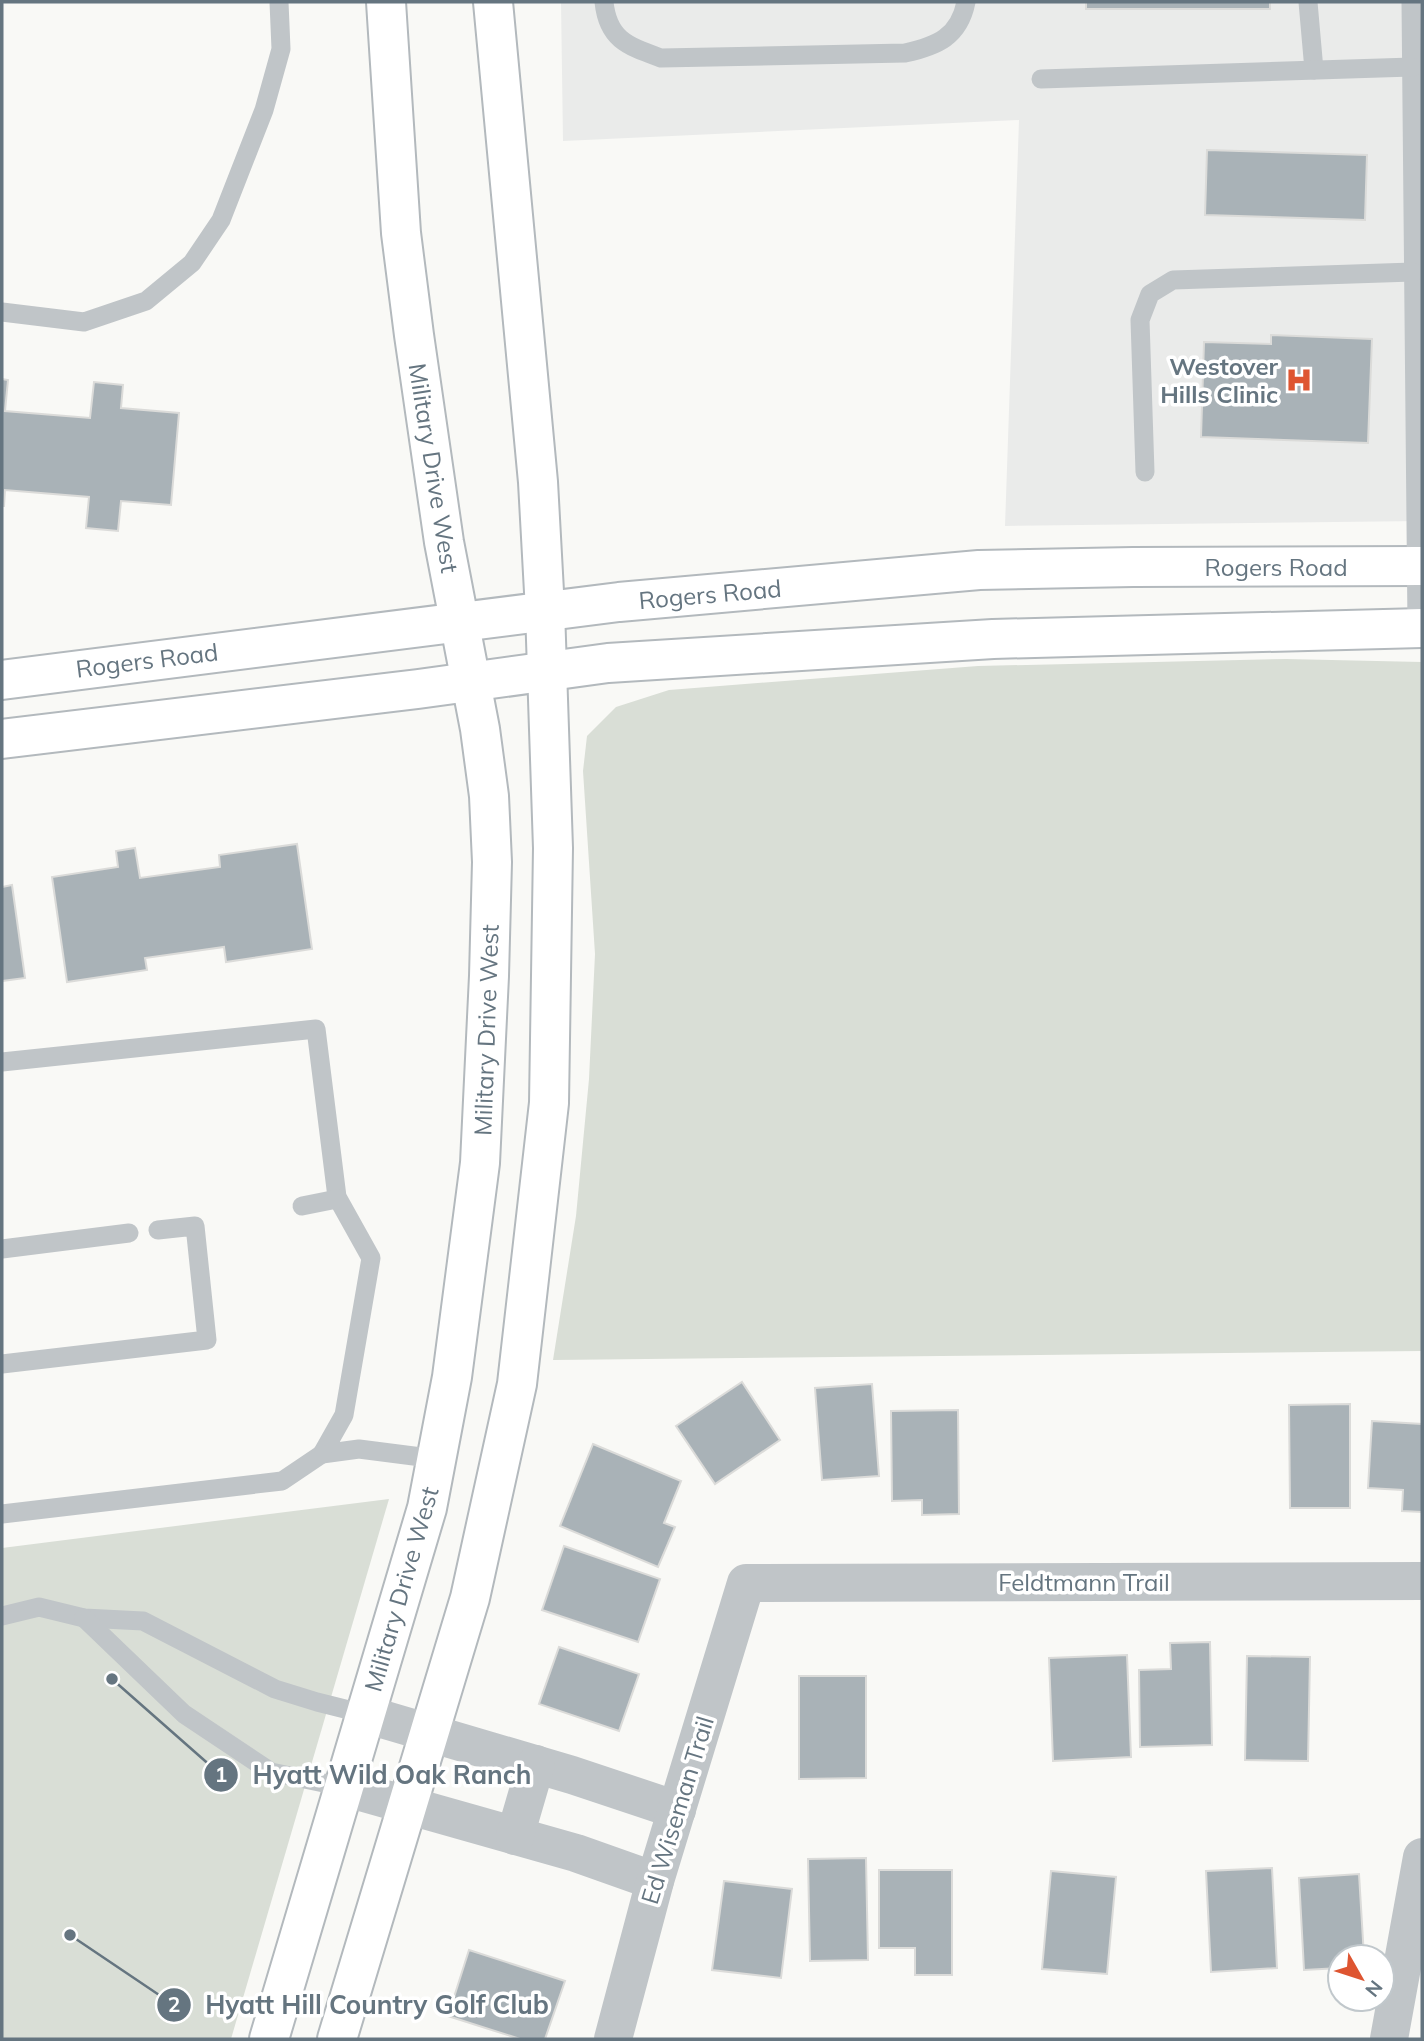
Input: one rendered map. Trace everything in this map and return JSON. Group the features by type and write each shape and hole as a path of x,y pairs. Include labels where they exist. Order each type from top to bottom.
{"main road":[{"name":"Military Drive West","path":"269,2039 427,1508 453,1377 480,1163 489,976 491,829 485,762 444,542 401,233 386,2"},
{"path":"337,2039 470,1598 517,1384 549,1103 553,848 545,610 538,482 494,2"},
{"name":"Rogers Road","path":"2,680 545,610 979,570 1419,566"},
{"path":"2,739 608,663 993,639 1420,627"}],"street":[{"name":"Feldtmann Trail","path":"746,1583 1422,1581"},
{"name":"Ed Wiseman Trail","path":"613,2039 655,1881 746,1583"},
{"path":"365,1714 536,1764 677,1810"},
{"path":"515,1836 536,1764"},
{"path":"343,1787 576,1853 655,1881"},
{"path":"1389,2039 1422,1857"}],"lane":[{"path":"2,312 84,322 146,301 192,263 221,219 264,110 281,49 279,2"},
{"path":"604,2 611,30 638,49 661,58 905,53 923,49 955,30 962,20 966,2"},
{"path":"1308,2 1314,70"},
{"path":"1411,2 1417,133 1413,272 1420,627"},
{"path":"1041,79 1412,67"},
{"path":"1145,472 1140,320 1150,294 1172,280 1413,272"},
{"path":"2,1062 316,1029 337,1199 371,1258 344,1415 322,1454"},
{"path":"302,1206 337,1199"},
{"path":"2,1364 206,1340 195,1226 158,1230"},
{"path":"2,1249 129,1233"},
{"path":"2,1514 282,1481 322,1454 359,1449 437,1459"},
{"path":"2,1616 39,1607 84,1618 143,1621 275,1689 317,1703 365,1714"},
{"path":"84,1618 184,1714 271,1772 343,1787"}],"shaded area":[{"path":"561,2 1422,2 1422,521 1005,526 1019,120 563,141"},
{"path":"1286,659 1422,662 1422,1351 553,1360 576,1216 589,1079 595,954 583,771 587,736 616,707 669,690 978,666"},
{"path":"389,1499 231,2039 2,2039 2,1548"}],"building":[{"path":"1086,2 1270,2 1270,9 1086,9"},
{"path":"1207,150 1367,155 1365,220 1205,215"},
{"path":"1271,335 1372,339 1368,443 1201,437 1204,342 1271,344"},
{"path":"2,379 8,380 5,411 90,418 94,382 123,385 121,408 179,413 171,505 121,501 118,531 86,528 89,497 5,490 2,506"},
{"path":"297,844 312,949 226,962 224,947 145,958 147,970 67,982 52,877 118,867 116,851 135,848 140,878 220,867 219,855"},
{"path":"12,885 25,978 2,981 2,887"},
{"path":"742,1382 780,1440 715,1484 676,1426"},
{"path":"872,1384 879,1476 822,1480 815,1388"},
{"path":"1350,1404 1350,1508 1290,1508 1289,1405"},
{"path":"958,1410 959,1514 922,1515 922,1500 892,1501 891,1411"},
{"path":"1372,1421 1422,1424 1422,1512 1402,1511 1403,1490 1368,1488"},
{"path":"593,1444 681,1481 664,1523 675,1527 658,1567 560,1526"},
{"path":"564,1546 660,1579 638,1642 542,1610"},
{"path":"1210,1642 1212,1745 1140,1747 1139,1670 1171,1669 1170,1643"},
{"path":"559,1647 639,1674 619,1731 539,1704"},
{"path":"1127,1655 1131,1757 1053,1761 1049,1658"},
{"path":"1247,1656 1310,1657 1308,1761 1245,1760"},
{"path":"799,1676 866,1676 866,1778 799,1779"},
{"path":"866,1858 868,1960 810,1961 808,1859"},
{"path":"1272,1868 1277,1968 1211,1972 1206,1871"},
{"path":"879,1870 952,1870 952,1975 915,1975 915,1948 879,1948"},
{"path":"1051,1871 1116,1877 1107,1974 1042,1969"},
{"path":"1359,1874 1363,1943 1326,1943 1326,1969 1304,1970 1299,1878"},
{"path":"724,1881 792,1889 781,1978 712,1970"},
{"path":"469,1950 565,1981 545,2039 520,2039 448,2016"}],"place":[{"name":"Westover Hills Clinic","path":"1299,380"},
{"name":"Hyatt Wild Oak Ranch","path":"112,1679"},
{"name":"Hyatt Hill Country Golf Club","path":"70,1935"}]}
